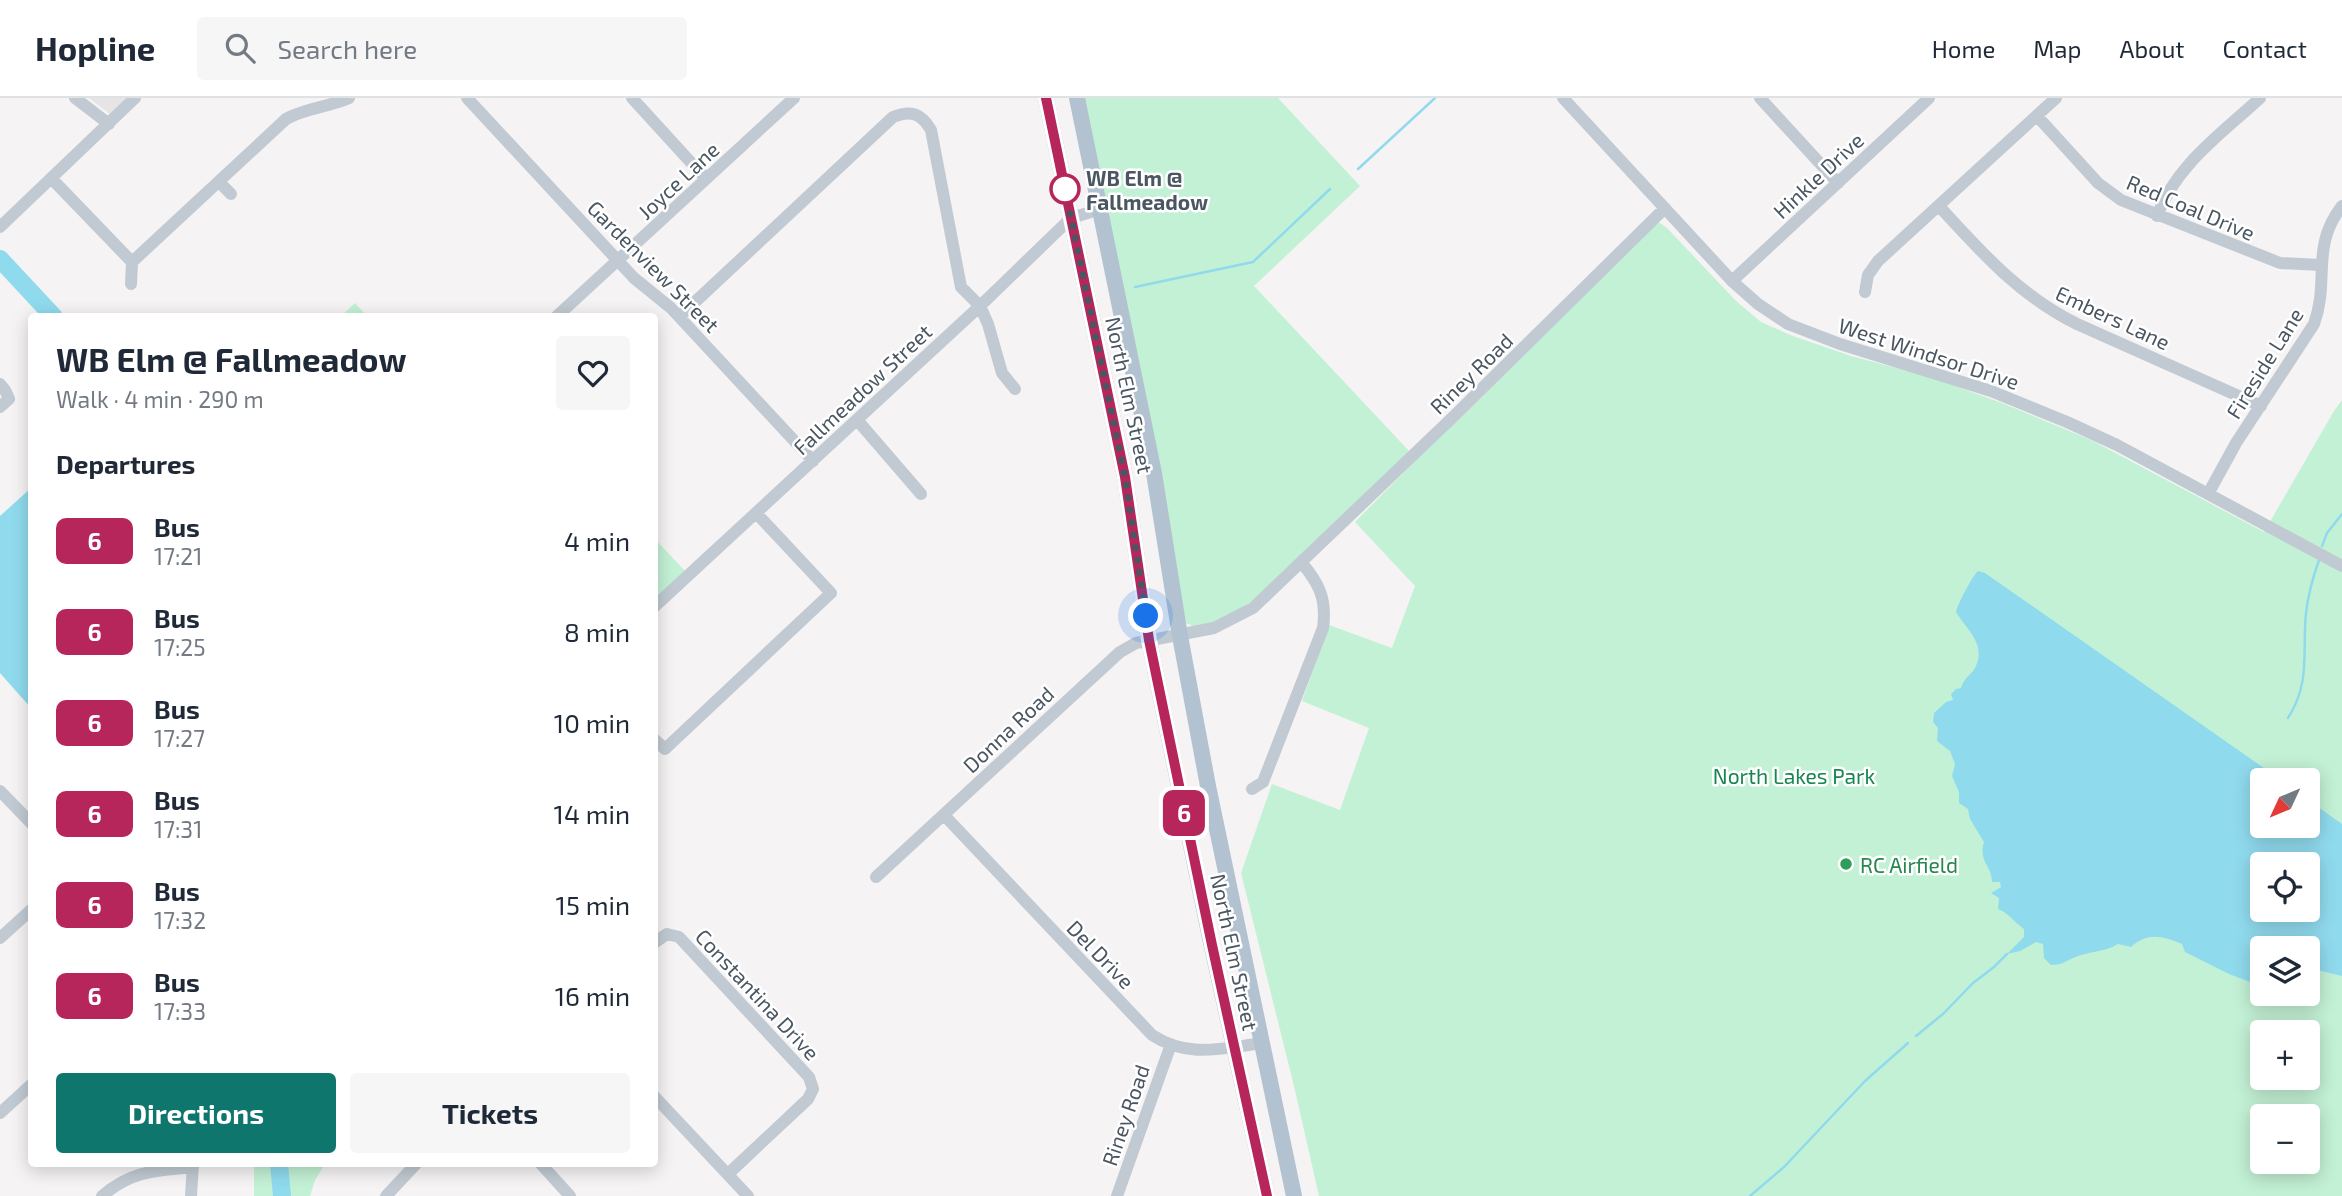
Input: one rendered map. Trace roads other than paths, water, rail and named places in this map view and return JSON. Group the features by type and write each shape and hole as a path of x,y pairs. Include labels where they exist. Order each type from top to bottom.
{"main road":[{"name":"North Elm Street","path":"1046,98 1125,477 1149,640 1233,1047 1267,1196"},
{"name":"North Elm Street","path":"1077,98 1154,474 1180,636 1219,837 1294,1196"}],"street":[{"path":"75,98 109,124"},
{"path":"0,227 135,98"},
{"path":"131,284 132,262 295,109 336,104 349,98"},
{"name":"Gardenview Street","path":"467,98 617,261 680,316 813,461"},
{"path":"632,98 706,179"},
{"name":"Joyce Lane","path":"560,313 794,98"},
{"name":"West Windsor Drive","path":"1563,98 1732,281 1758,304 1788,324 1840,344 2007,398 2099,437 2342,566"},
{"path":"1760,98 1838,183"},
{"name":"Hinkle Drive","path":"1732,281 1929,98"},
{"path":"1865,292 1868,275 1878,261 2056,98"},
{"path":"2157,216 2178,175 2260,98"},
{"path":"680,316 893,117 916,113 926,121 931,130 961,287 980,306 1002,373 1015,389"},
{"name":"Red Coal Drive","path":"2037,116 2109,193 2157,216 2280,264 2321,265"},
{"path":"51,178 132,262"},
{"path":"219,182 231,194"},
{"name":"Embers Lane","path":"1939,206 2017,286 2047,309 2261,406"},
{"name":"Fireside Lane","path":"2208,494 2227,458 2314,324 2323,287 2321,265 2324,240 2334,216 2342,206"},
{"name":"Riney Road","path":"1180,636 1214,628 1258,603 1665,208"},
{"name":"Fallmeadow Street","path":"658,603 858,421 1071,218 1101,209"},
{"path":"0,384 5,390 4,403"},
{"path":"858,421 921,494"},
{"path":"658,742 665,749 831,593 757,514"},
{"path":"1252,789 1263,782 1323,628 1325,614 1322,598 1316,580 1301,562"},
{"name":"Donna Road","path":"876,877 1110,660 1130,645 1180,636"},
{"path":"0,790 28,820"},
{"name":"Del Drive","path":"944,815 1152,1035 1170,1046"},
{"path":"0,938 28,913"},
{"name":"Constantina Drive","path":"658,940 667,934 679,937 809,1077 813,1089 808,1099 728,1174"},
{"path":"1170,1046 1210,1051 1263,1043"},
{"name":"Riney Road","path":"1117,1196 1170,1046"},
{"path":"0,1113 28,1088"},
{"path":"658,1100 748,1196"},
{"path":"102,1196 124,1180 142,1173 186,1167"},
{"path":"191,1196 193,1167"},
{"path":"386,1196 413,1167"},
{"path":"544,1167 570,1196"}],"water":[{"path":"28,491 28,705 0,673 0,516"},
{"path":"1978,571 1985,573 2264,768 2250,768 2250,838 2320,838 2320,808 2342,824 2342,976 2320,971 2320,936 2250,936 2250,982 2185,952 2182,944 2155,937 2143,939 2131,947 2118,944 2055,965 2051,965 2044,958 2043,944 2036,942 2020,951 2007,954 2024,937 2024,929 1998,909 1999,898 1991,893 2001,887 2000,882 1992,882 1983,854 1984,842 1970,819 1968,809 1959,803 1959,792 1952,776 1955,764 1950,751 1937,741 1938,728 1933,722 1934,713 1946,702 1953,700 1951,694 1961,688 1978,658 1977,643 1956,612"}],"waterway":[{"path":"1358,169 1435,98"},
{"path":"1135,287 1253,262 1330,189"},
{"path":"0,259 50,313"},
{"path":"2322,546 2327,533 2342,514"},
{"path":"2288,718 2303,680 2307,606 2319,560"},
{"path":"1916,1036 2007,954"},
{"path":"1750,1196 1784,1167 1865,1081 1908,1043"},
{"path":"279,1167 282,1196"}],"place":[{"name":"WB Elm @ Fallmeadow","path":"1065,189"},
{"name":"RC Airfield","path":"1846,864"}],"park label":[{"name":"North Lakes Park","path":"1794,775"}]}
